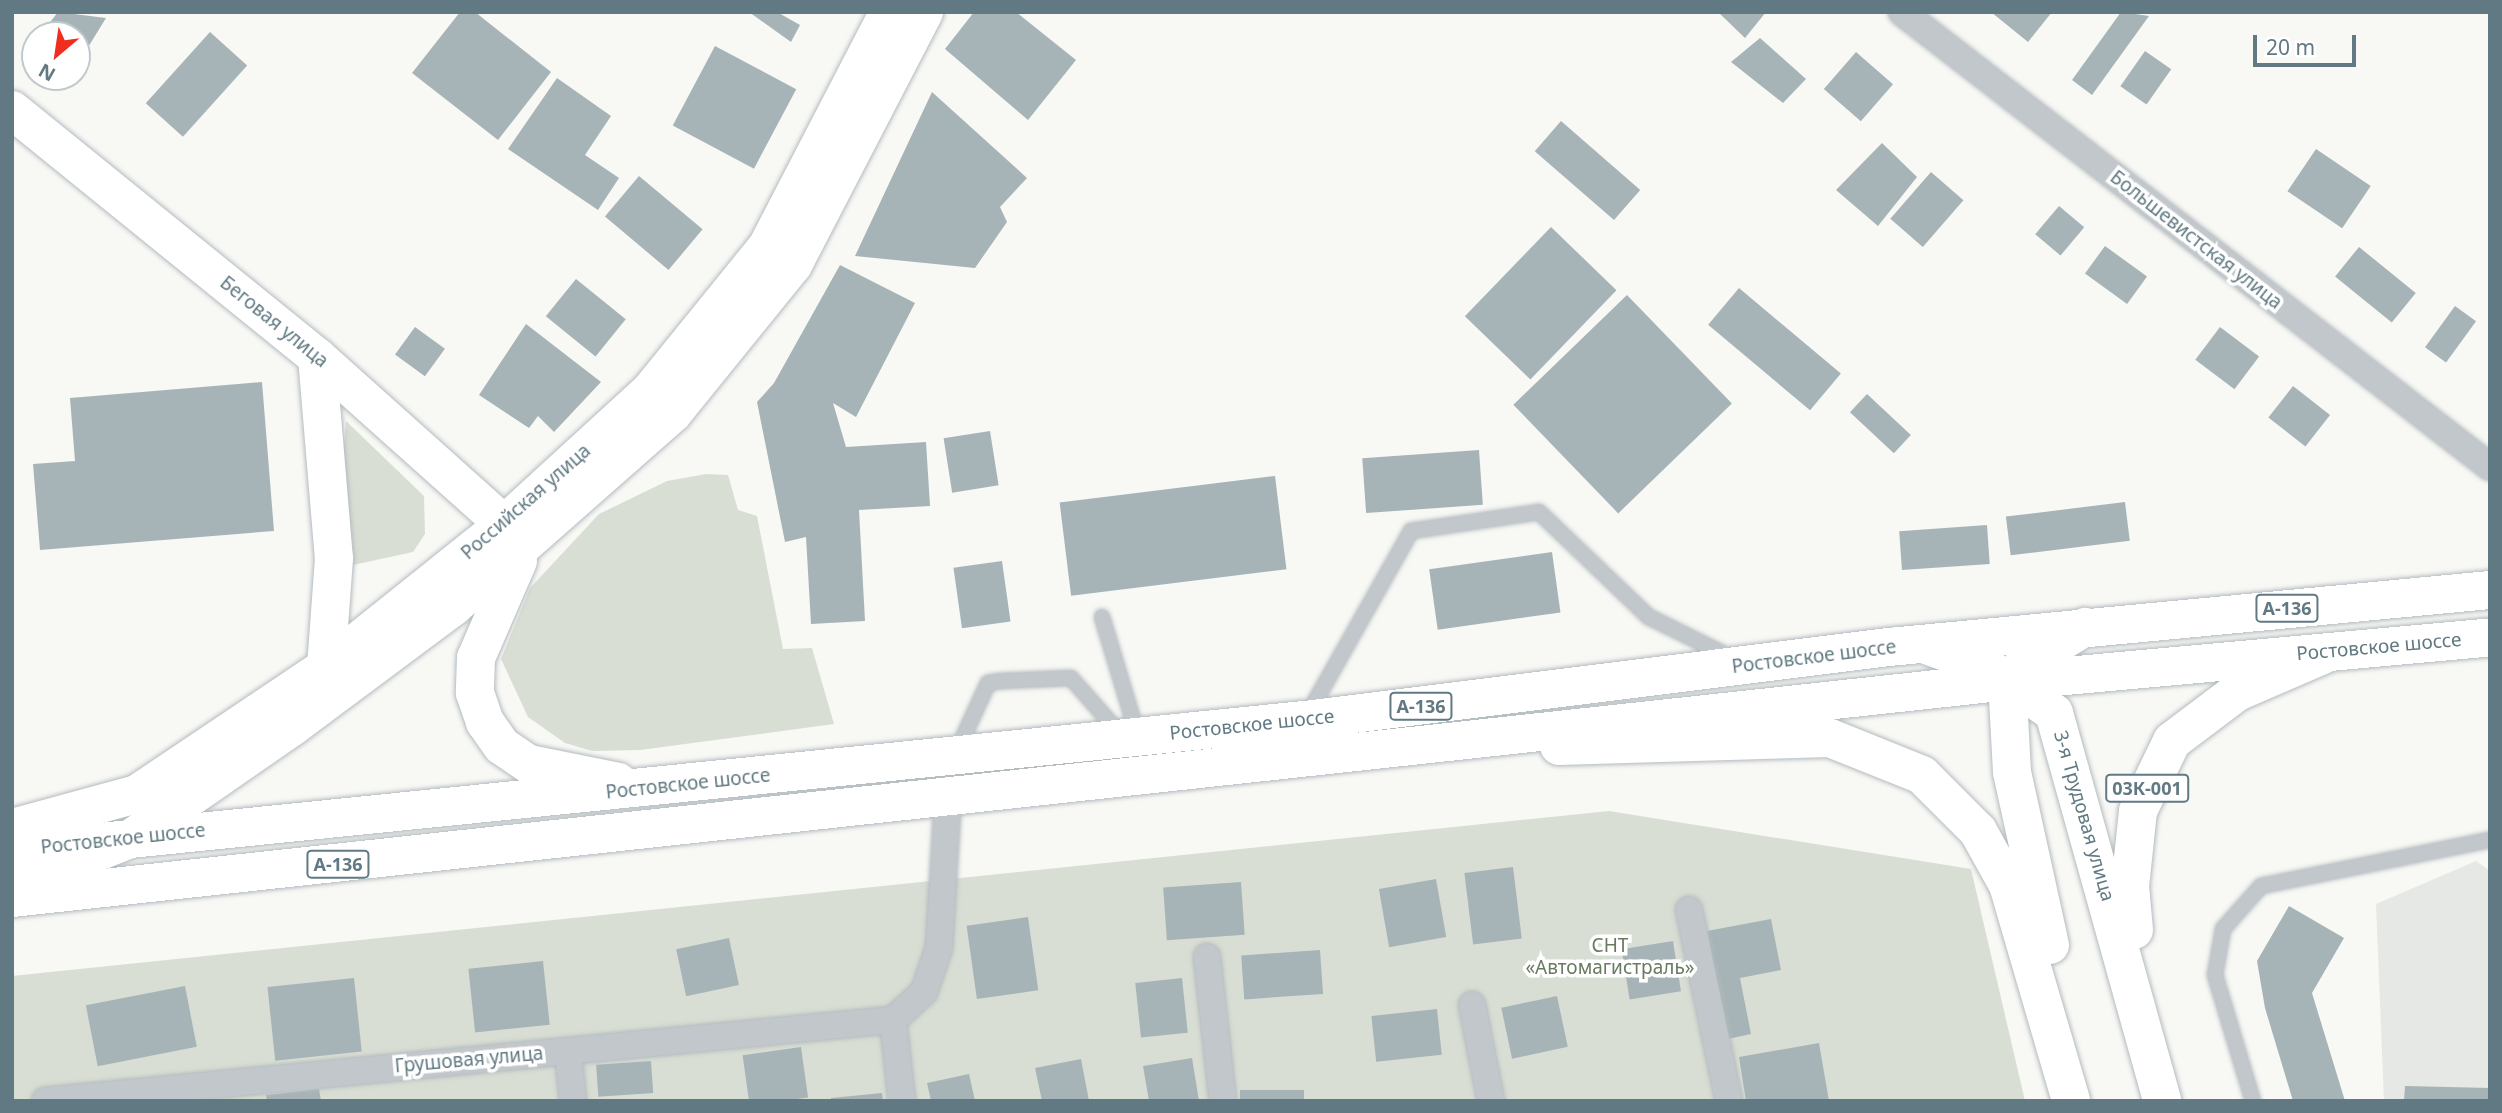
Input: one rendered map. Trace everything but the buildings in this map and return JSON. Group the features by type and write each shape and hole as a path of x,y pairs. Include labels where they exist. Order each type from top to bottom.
{"main road":[{"name":"Российская улица","path":"130,839 453,607 651,390 767,247 889,12"},
{"name":"Российская улица","path":"12,828 137,794 517,534 673,413 793,265 924,12"},
{"name":"Беговая улица","path":"12,110 317,357 517,534"},
{"path":"317,357 334,558 326,667"},
{"name":"А-136","path":"517,534 476,658 475,693 485,722 502,746 529,764 560,775 658,788"},
{"name":"Ростовское шоссе","path":"12,851 658,788 1305,720 1747,665 2085,627 2490,590"},
{"name":"А-136","path":"1926,645 2011,681 2036,655 2085,627"},
{"name":"Ростовское шоссе","path":"12,898 2011,681 2490,637"},
{"name":"03К-001","path":"2143,1027 2130,886 2138,811 2154,770 2201,714 2334,651"},
{"path":"2011,681 2012,772 2081,1101"},
{"name":"3-я Трудовая улица","path":"2011,681 2056,718 2162,1101"},
{"name":"А-136","path":"1336,755 1830,738 1922,775 1978,831 2008,885 2071,1101"},
{"name":"А-136","path":"12,886 130,839"}],"street":[{"name":"Большевистская улица","path":"1902,12 2490,467"},
{"path":"902,1101 894,1020 924,992 939,948 948,798"},
{"path":"1689,910 1729,1101"},
{"path":"1207,957 1223,1101"},
{"path":"1472,1005 1491,1101"},
{"name":"Грушовая улица","path":"45,1101 240,1091 568,1052 894,1020"},
{"path":"568,1052 573,1101"}],"lane":[{"path":"1305,720 1411,531 1539,512 1649,617 1747,665"},
{"path":"1102,617 1131,738"},
{"path":"955,755 988,683 1001,681 1072,678 1131,738"},
{"path":"2253,1101 2215,975 2223,929 2262,886 2490,840"}],"shaded area":[{"path":"2476,861 2490,871 2490,1101 2384,1101 2376,904"}],"green space":[{"path":"346,421 424,496 425,534 413,552 353,565 342,472"},
{"path":"706,474 728,475 738,510 757,516 783,649 812,648 834,724 640,750 592,751 565,743 528,717 501,659 530,588 599,514 667,481"},
{"name":"СНТ «Автомагистраль»","path":"1609,811 1971,869 2025,1101 12,1101 12,976"}]}
